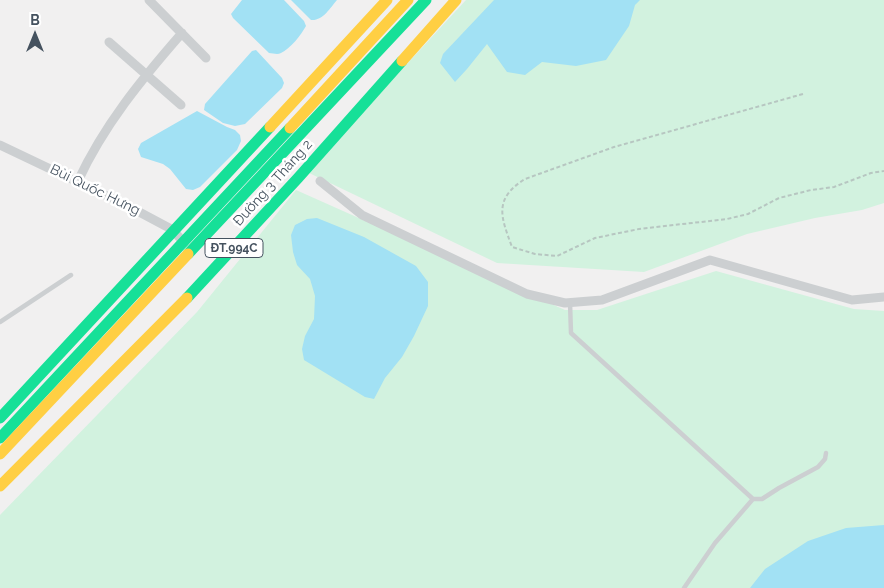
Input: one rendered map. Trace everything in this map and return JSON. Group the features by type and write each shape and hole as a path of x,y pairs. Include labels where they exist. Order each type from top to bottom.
{"main road":[{"path":"2,413 60,355 173,230 387,0"},
{"name":"Đường 3 Tháng 2","path":"0,438 184,243 408,0"},
{"name":"Đường 3 Tháng 2","path":"0,454 426,0"},
{"name":"Đường 3 Tháng 2","path":"0,486 189,296 292,185 456,0"}],"street":[{"path":"149,0 206,58"},
{"path":"78,182 90,155 124,102 182,33"},
{"path":"109,42 181,105"},
{"name":"Bùi Quốc Hưng","path":"0,145 128,206 173,230 184,243"},
{"path":"320,181 362,215 526,294 565,303 602,300 710,260 852,300 884,297"}],"lane":[{"path":"0,322 71,275"},
{"path":"570,303 571,333 753,499 762,499 818,467 825,459 826,452"},
{"path":"684,588 710,550 753,499"}],"path":[{"path":"803,94 614,147 525,179 507,193 502,209 505,231 512,247 535,254 557,256 595,238 645,228 728,219 748,214 779,198 811,190 834,188 870,173 884,172"}],"green space":[{"path":"466,0 884,0 884,203 862,210 815,218 747,234 644,272 497,263 307,172"},
{"path":"296,190 565,310 597,310 716,271 854,309 884,311 884,588 0,588 0,515 197,312"}],"water":[{"path":"242,0 284,0 304,21 306,26 295,41 284,51 278,54 269,53 233,18 231,14"},
{"path":"291,0 337,0 323,16 311,20"},
{"path":"494,0 640,0 635,5 629,26 606,60 576,66 542,62 525,75 507,72 487,44 455,82 440,63 443,54"},
{"path":"256,50 282,78 284,83 282,88 245,124 235,126 223,123 204,110 205,104 252,51"},
{"path":"197,111 235,130 240,135 241,141 237,150 200,187 193,190 186,189 170,169 163,164 141,157 138,149 141,143"},
{"path":"317,218 364,237 416,266 428,282 428,306 402,357 385,378 374,399 365,397 304,360 302,349 305,336 314,319 315,296 310,279 297,265 291,235 295,225 307,219"},
{"path":"884,525 884,588 750,588 765,569 808,541 846,528"}],"traffic: fast":[{"path":"188,254 426,0"},
{"path":"187,298 298,178 402,61"},
{"path":"0,418 270,127"},
{"path":"0,438 290,128"}],"traffic: slow":[{"path":"270,127 387,0"},
{"path":"290,128 408,0"},
{"path":"402,61 456,0"},
{"path":"0,454 188,254"},
{"path":"0,486 187,298"}]}
